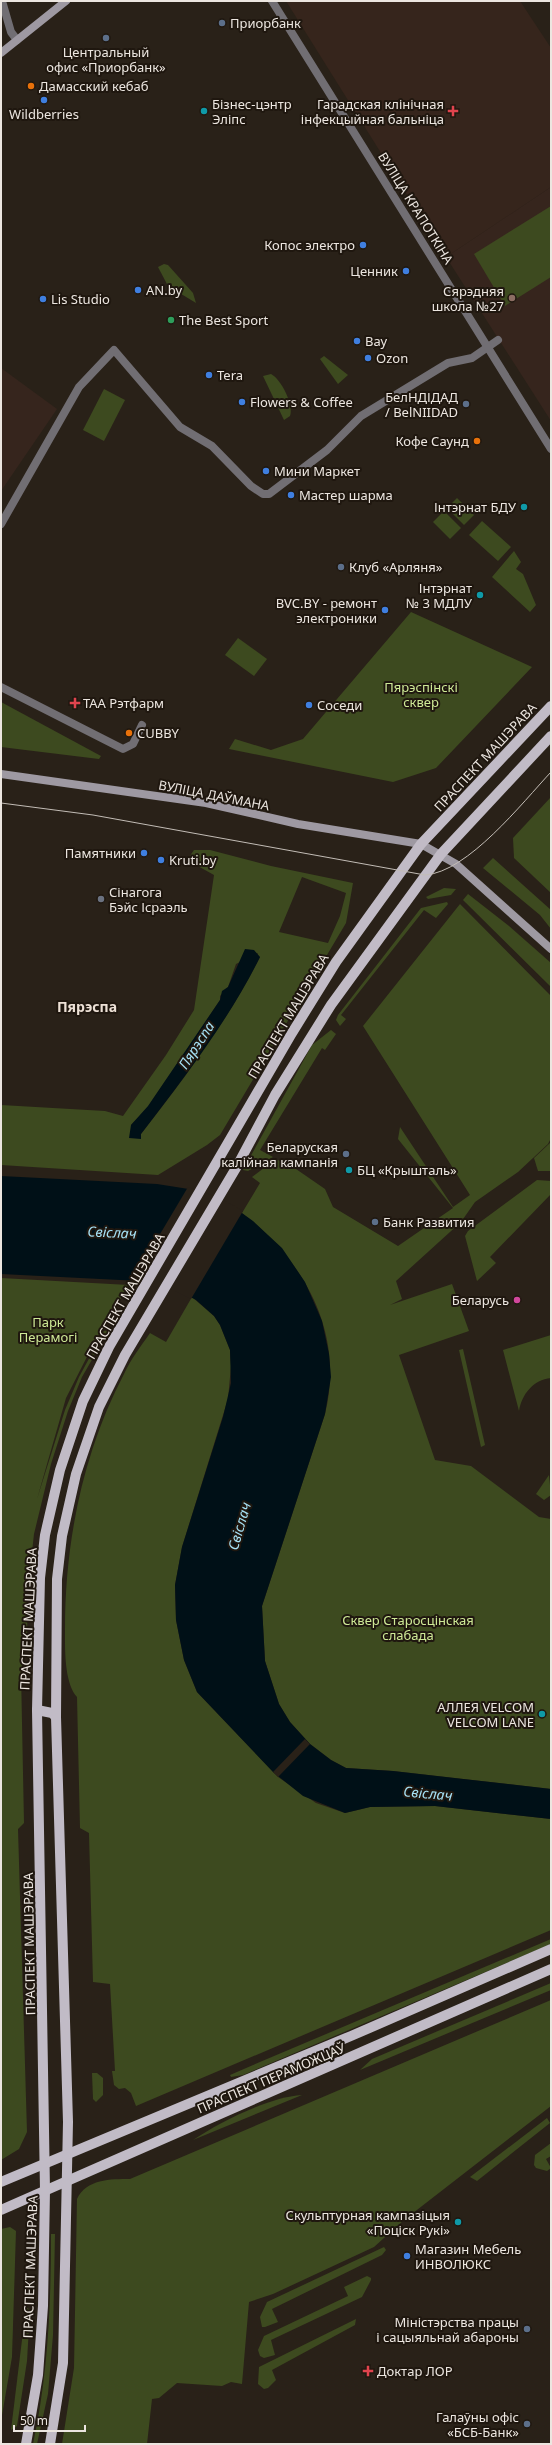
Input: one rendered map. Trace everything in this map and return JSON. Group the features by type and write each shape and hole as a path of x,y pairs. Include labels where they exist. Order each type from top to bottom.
{"main road":[{"path":"1,53 66,1"},
{"name":"ПРАСПЕКТ МАШЭРАВА","path":"26,2444 38,2375 43,2306 45,2190 37,1710 40,1578 51,1508 60,1470 83,1401 126,1318 336,962 421,844 551,706"},
{"name":"ПРАСПЕКТ МАШЭРАВА","path":"50,2444 63,2363 66,2181 68,2154 56,1717 57,1579 66,1512 76,1474 99,1407 141,1327 236,1168 265,1113 351,976 441,854 551,736"},
{"name":"ВУЛІЦА ДАЎМАНА","path":"1,774 206,804 298,824 421,844 441,854 470,876 551,949"},
{"path":"251,1104 251,1111 254,1115 260,1116 265,1113"},
{"path":"37,1710 52,1713 56,1717"},
{"name":"ПРАСПЕКТ ПЕРАМОЖЦАЎ","path":"1,2182 352,2036 551,1949"},
{"name":"ПРАСПЕКТ ПЕРАМОЖЦАЎ","path":"1,2210 551,1969"}],"street":[{"path":"2,1 11,32 17,40"},
{"name":"ВУЛІЦА КРАПОТКІНА","path":"272,1 489,347 551,449"},
{"path":"1,524 79,387 114,350 180,427 212,446 256,490 269,494 326,450 361,416 448,363 472,358 498,340"},
{"path":"1,687 123,749 133,744 142,725"}],"shaded area":[{"name":"Гарадская клінічная інфекцыйная бальніца","path":"286,1 520,1 551,48 551,187 446,257"},
{"name":"Сярэдняя школа №27","path":"551,187 551,421 446,257"},
{"path":"1,368 57,409 1,491"}],"green space":[{"path":"551,206 551,277 505,306 474,254"},
{"path":"164,264 168,265 193,293 196,303 168,286 158,267"},
{"path":"324,356 348,375 338,384 320,359"},
{"path":"271,374 279,381 286,393 290,406 290,416 284,420 263,376"},
{"path":"104,389 125,400 104,441 83,430"},
{"path":"457,498 474,515 464,525 447,508"},
{"path":"444,511 461,528 450,539 433,522"},
{"path":"482,521 511,547 498,561 469,535"},
{"path":"514,551 521,562 516,569 523,574 536,605 530,612 492,577"},
{"name":"Пярэспінскі сквер","path":"411,612 532,667 436,768 393,782 229,749 235,739 271,750 303,739"},
{"path":"238,638 267,659 254,676 225,655"},
{"path":"1,702 101,756 99,759 1,747"},
{"path":"551,797 551,893 514,858 513,838"},
{"path":"194,850 210,850 271,866 353,883 346,923 220,1135 207,1145 158,1175 1,1165 1,1105 105,1111 123,1116 166,1055 194,1010 214,875 187,860","holes":["302,877 346,893 340,916 328,943 279,932","258,953 257,956 260,957 220,1026 141,1134 131,1125 148,1107 220,1000 220,996 228,987 236,964"]},
{"path":"493,858 551,910 551,929 540,915 483,868"},
{"path":"444,888 456,889 451,895 428,899 426,897"},
{"path":"468,894 509,926 551,963 551,987 463,900"},
{"path":"447,902 448,904 436,918 424,910 341,1015 346,1019 340,1026 336,1020 338,1015 421,908"},
{"name":"Сквер Старосцінская слабада","path":"460,904 551,996 551,1138 548,1144 518,1172 475,1202 461,1222 396,1281 402,1299 390,1305 452,1284 469,1331 399,1355 435,1460 471,1466 539,1517 551,1519 551,1789 393,1771 346,1768 331,1760 310,1744 290,1722 279,1704 265,1661 262,1606 325,1414 330,1384 329,1355 324,1328 315,1302 301,1277 284,1254 264,1232 242,1213 260,1183 252,1177 276,1159 296,1169 325,1189 333,1207 398,1246 453,1208 398,1139 400,1127 453,1207 470,1195 363,1026"},
{"path":"331,1030 336,1034 325,1050 322,1048 260,1150 273,1157 248,1171 243,1170 312,1045"},
{"path":"551,1142 551,1171 538,1171 534,1158"},
{"path":"537,1180 551,1181 551,1194 490,1257 496,1263 477,1281 465,1236 468,1231"},
{"name":"Парк Перамогі","path":"1,1278 129,1285 94,1343 66,1398 37,1499 65,1410 79,1377 104,1331 109,1330 82,1377 68,1411 51,1464 34,1534 28,1588 27,1637 21,1672 24,1823 18,1829 27,2132 19,2149 1,2160"},
{"path":"192,1297 214,1316 220,1325 230,1350 231,1366 228,1399 182,1547 175,1585 176,1620 184,1660 197,1692 278,1777 316,1803 345,1813 370,1807 435,1806 551,1819 551,1930 136,2106 131,2093 125,2088 119,2089 114,2085 112,2071 115,2071 110,1984 93,1982 89,1833 80,1828 77,1697 73,1691 67,1674 65,1655 68,1563 79,1498 87,1466 97,1434 110,1404 130,1363 150,1333 166,1342"},
{"path":"551,1335 551,1378 539,1382 529,1389 520,1405 519,1411 503,1350"},
{"path":"463,1349 485,1445 481,1447 459,1350"},
{"path":"549,1475 551,1495 544,1500 536,1494"},
{"path":"551,1939 551,1944 243,2075 231,2077 230,2075 267,2059"},
{"path":"551,1983 551,1990 360,2070 372,2059"},
{"path":"551,2000 551,2106 404,2220 374,2247 273,2294 249,2302 242,2384 231,2382 222,2386 177,2383 159,2398 152,2399 147,2444 62,2444 74,2368 77,2199 86,2187 107,2180 130,2179"},
{"path":"92,2073 97,2073 103,2078 103,2095 96,2102 93,2099"},
{"path":"302,2095 193,2140 231,2118 260,2105 275,2100"},
{"path":"547,2118 550,2123 477,2181 470,2177"},
{"path":"551,2143 551,2156 546,2159 551,2168 547,2171 536,2168 534,2165 535,2155"},
{"path":"10,2227 16,2231 12,2357 1,2421 1,2229"},
{"path":"51,2234 55,2234 53,2335 48,2394 37,2444 33,2444 42,2392 48,2340"},
{"path":"384,2247 386,2250 382,2255 272,2309 278,2322 262,2327 260,2317 267,2302"},
{"path":"367,2276 371,2278 371,2280 362,2297 271,2340 275,2355 264,2358 260,2356 258,2350 264,2336 348,2296 344,2287"},
{"path":"26,2307 30,2310 27,2361 17,2426 11,2430"},
{"path":"356,2319 355,2325 272,2370 276,2380 268,2388 264,2389 258,2384 259,2367"}],"water":[{"path":"245,949 254,950 260,957 220,1026 141,1134 141,1139 129,1138 131,1125 148,1106 220,1000 222,991 228,987"},
{"name":"Свіслач","path":"1,1176 157,1184 195,1190 232,1206 253,1221 282,1248 305,1282 322,1321 329,1354 331,1377 325,1414 262,1606 265,1661 279,1704 290,1722 310,1744 331,1760 346,1768 393,1771 551,1789 551,1819 435,1806 370,1807 345,1813 303,1796 273,1772 197,1692 184,1660 176,1620 175,1585 182,1547 223,1417 231,1383 230,1350 220,1325 214,1316 196,1300 174,1288 140,1281 1,1274"}],"pier":[{"path":"188,1187 220,1198 243,1211 191,1299 173,1290 131,1283"},
{"path":"305,1739 310,1744 278,1777 273,1772"}],"tram line":[{"path":"1,803 93,815 425,875 442,871 459,862 476,849 510,817 551,772"}],"place":[{"name":"Приорбанк","path":"222,23"},
{"name":"Центральный офис «Приорбанк»","path":"106,38"},
{"name":"Дамасский кебаб","path":"31,86"},
{"name":"Wildberries","path":"44,100"},
{"name":"Бізнес-цэнтр Эліпс","path":"204,111"},
{"name":"Гарадская клінічная інфекцыйная бальніца","path":"453,111"},
{"name":"Копос электро","path":"363,245"},
{"name":"Ценник","path":"406,271"},
{"name":"AN.by","path":"138,290"},
{"name":"Сярэдняя школа №27","path":"512,298"},
{"name":"Lis Studio","path":"43,299"},
{"name":"The Best Sport","path":"171,320"},
{"name":"Вау","path":"357,341"},
{"name":"Ozon","path":"368,358"},
{"name":"Tera","path":"209,375"},
{"name":"Flowers & Coffee","path":"242,402"},
{"name":"БелНДІДАД / BelNIIDAD","path":"466,404"},
{"name":"Кофе Саунд","path":"477,441"},
{"name":"Мини Маркет","path":"266,471"},
{"name":"Мастер шарма","path":"291,495"},
{"name":"Інтэрнат БДУ","path":"524,507"},
{"name":"Клуб «Арляня»","path":"341,567"},
{"name":"Інтэрнат № 3 МДЛУ","path":"480,595"},
{"name":"BVC.BY - ремонт электроники","path":"385,610"},
{"name":"ТАА Рэтфарм","path":"75,703"},
{"name":"Соседи","path":"309,705"},
{"name":"CUBBY","path":"129,733"},
{"name":"Памятники","path":"144,853"},
{"name":"Kruti.by","path":"161,860"},
{"name":"Сінагога Бэйс Ісраэль","path":"101,899"},
{"name":"Беларуская калійная кампанія","path":"346,1154"},
{"name":"БЦ «Крышталь»","path":"349,1170"},
{"name":"Банк Развития","path":"375,1222"},
{"name":"Беларусь","path":"517,1300"},
{"name":"АЛЛЕЯ VELCOM VELCOM LANE","path":"542,1714"},
{"name":"Скульптурная кампазіцыя «Поціск Рукі»","path":"458,2222"},
{"name":"Магазин Мебель ИНВОЛЮКС","path":"407,2256"},
{"name":"Міністэрства працы і сацыяльнай абароны","path":"527,2329"},
{"name":"Доктар ЛОР","path":"368,2371"},
{"name":"Галаўны офіс «БСБ-Банк»","path":"527,2424"}],"district":[{"name":"Пярэспа","path":"87,1006"}]}
